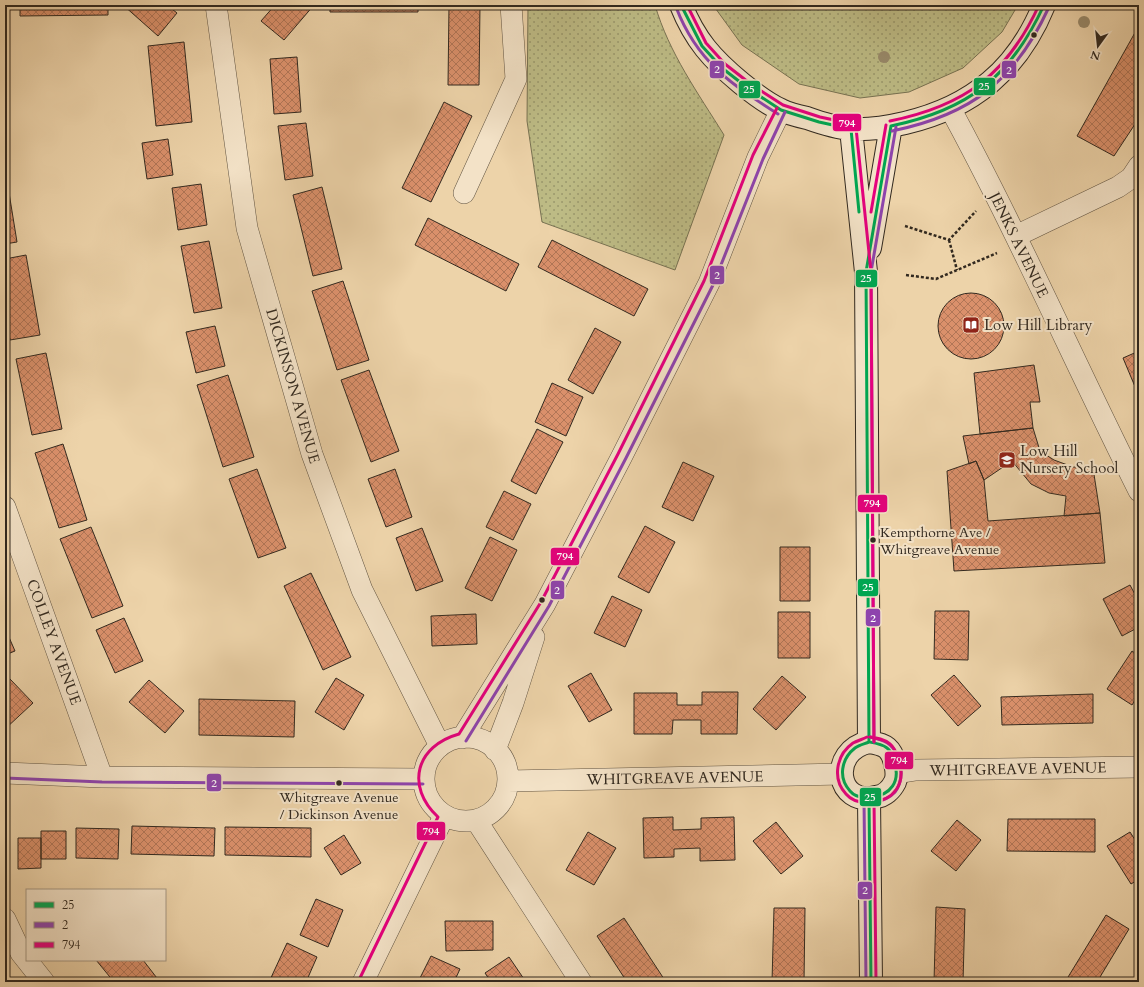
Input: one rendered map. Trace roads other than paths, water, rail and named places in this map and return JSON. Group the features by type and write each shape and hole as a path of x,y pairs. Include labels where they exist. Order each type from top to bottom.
{"street":[{"name":"DICKINSON AVENUE","path":"216,5 247,228 312,454 362,590 440,746"},
{"path":"464,193 516,79 510,5"},
{"path":"680,5 702,46 722,68 749,89 781,110 819,122 851,128 891,126 918,120 950,108 972,96 989,84 1002,72 1036,26 1044,5"},
{"name":"JENKS AVENUE","path":"950,108 1016,236 1139,491"},
{"path":"462,738 545,604 622,456 709,283 758,157 781,110"},
{"path":"866,272 891,126"},
{"path":"851,128 866,272 870,742"},
{"path":"1016,236 1118,187 1131,178 1139,166"},
{"name":"COLLEY AVENUE","path":"5,507 102,777"},
{"path":"495,750 513,704 545,604"},
{"path":"473,738 483,741 495,750 504,762 508,781 506,791 503,800 489,814 476,820 454,820 444,816 429,800 423,779 425,769 428,760 440,746 454,739 473,738"},
{"path":"870,742 885,747 890,751 897,772 896,782 881,796 863,799 850,793 844,782 842,766 846,757 855,746 870,742"},
{"name":"WHITGREAVE AVENUE","path":"897,772 924,770 1139,767"},
{"path":"5,773 102,777 423,779"},
{"name":"WHITGREAVE AVENUE","path":"508,781 842,774"},
{"path":"869,799 871,982"},
{"path":"363,982 444,816"},
{"path":"476,820 581,982"},
{"path":"5,919 21,953 26,959"},
{"path":"27,961 44,982"}],"place":[{"name":"Low Hill Library","path":"971,325"},
{"name":"Low Hill Nursery School","path":"1007,460"},
{"name":"Kempthorne Ave / Whitgreave Avenue","path":"873,540"},
{"name":"Whitgreave Avenue / Dickinson Avenue","path":"339,783"}]}
